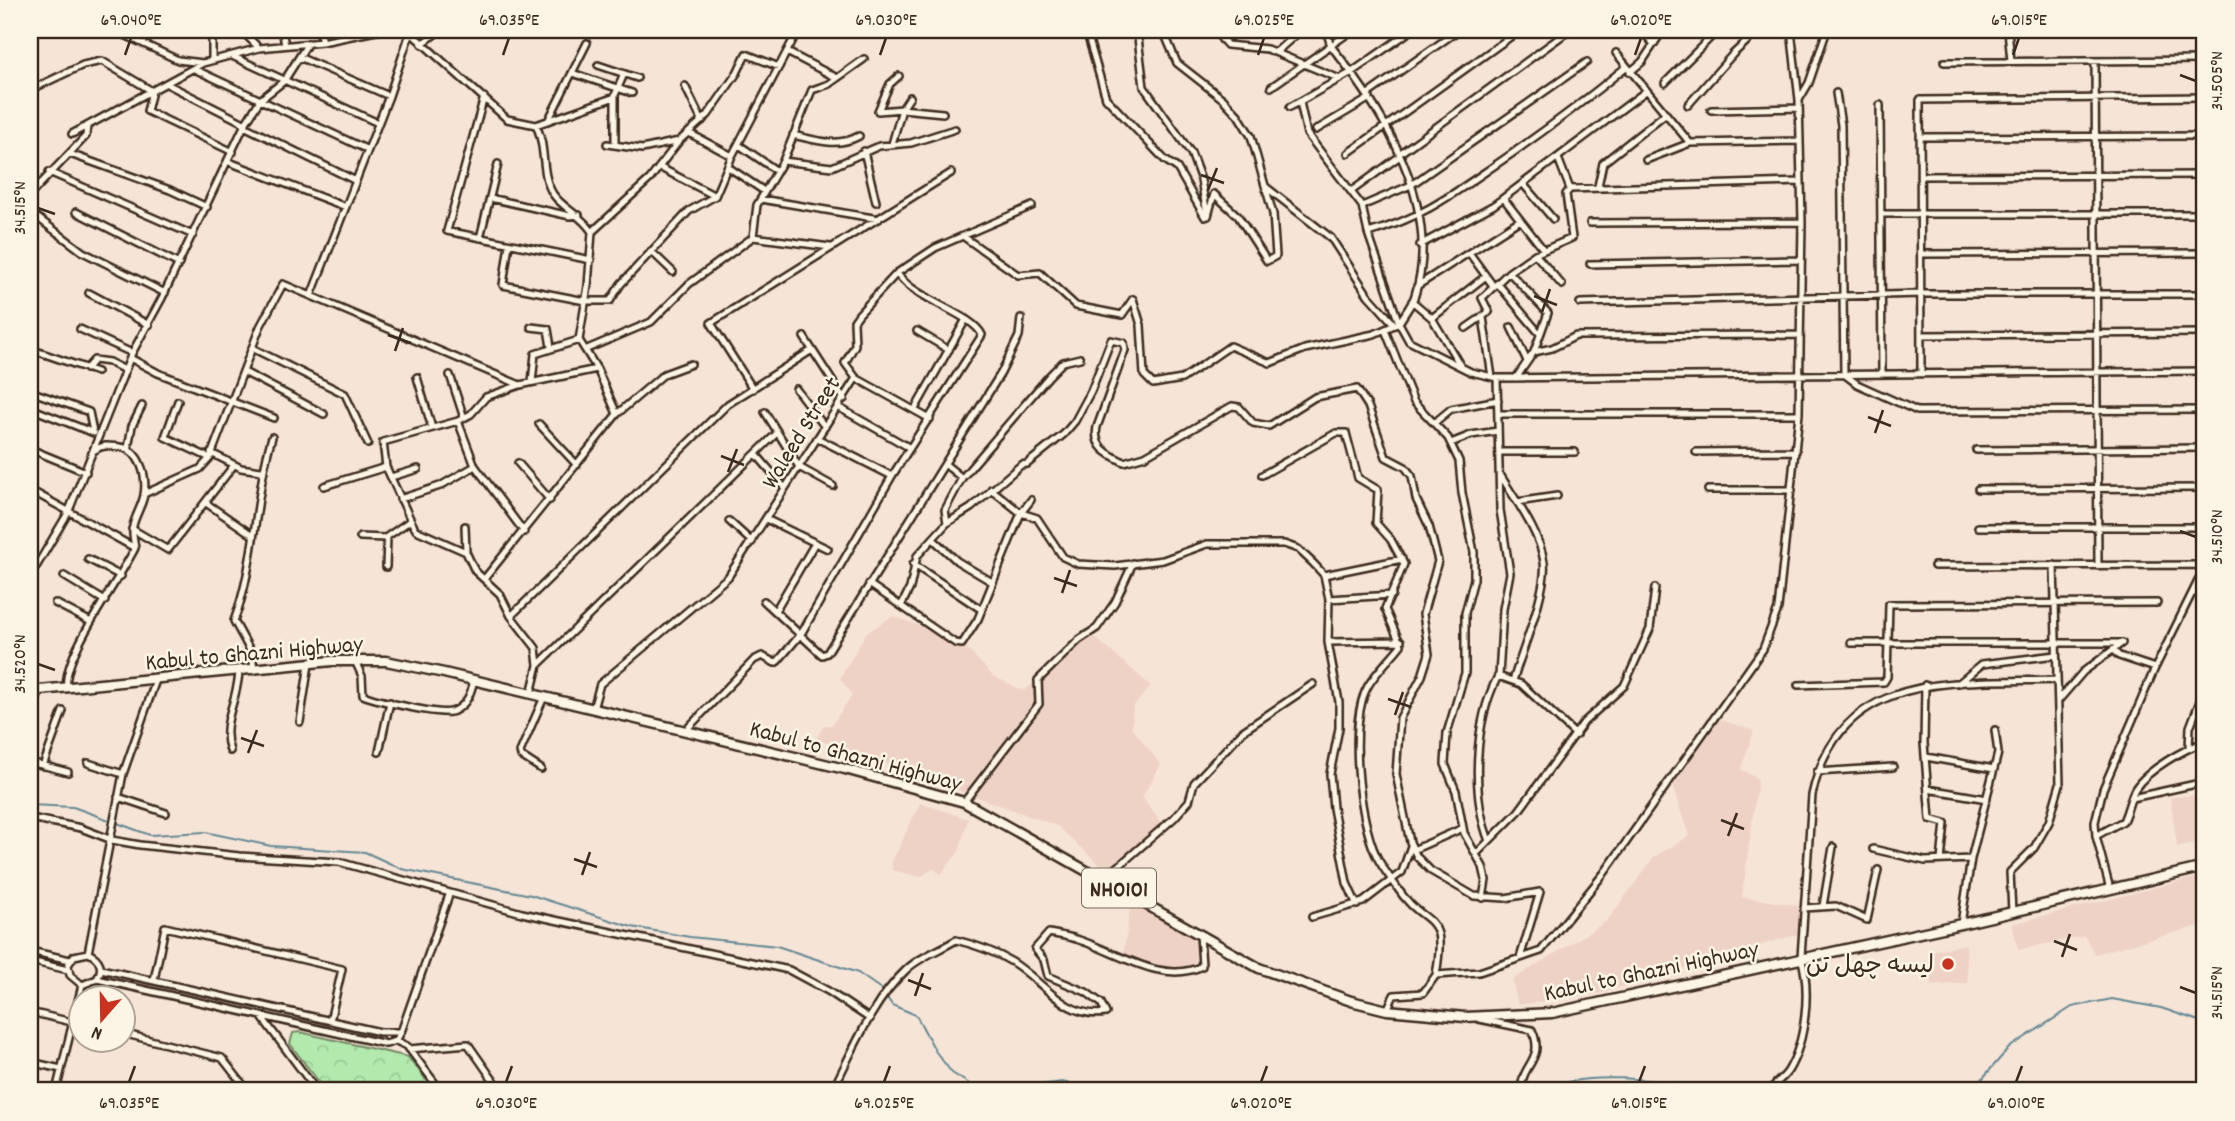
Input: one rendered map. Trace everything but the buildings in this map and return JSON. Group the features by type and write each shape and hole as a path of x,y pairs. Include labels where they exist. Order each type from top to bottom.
{"highway":[{"name":"Kabul to Ghazni Highway","path":"30,688 40,690 355,661 386,662 474,680 845,769 964,803 1259,968 1351,1001 1387,1010 1465,1017 1552,1013 1961,924 2205,867"}],"street":[{"path":"114,30 177,60 203,63"},
{"path":"212,30 212,60"},
{"path":"241,30 260,48"},
{"path":"282,30 285,45"},
{"path":"319,30 322,42"},
{"path":"72,134 203,63 260,48 322,42 381,30"},
{"path":"422,44 440,30"},
{"path":"1086,30 1106,98 1177,168 1200,210 1205,217 1208,216"},
{"path":"1136,30 1144,87 1191,153 1201,180 1208,216"},
{"path":"1163,30 1177,63 1205,83 1238,115 1256,147 1273,214 1276,256 1267,261 1238,216 1214,194 1208,216"},
{"path":"1219,30 1222,40 1231,47 1276,52 1340,79"},
{"path":"1222,40 1242,30"},
{"path":"1276,52 1301,30"},
{"path":"964,237 1018,275 1040,273 1076,306 1122,315 1133,299 1141,325 1144,375 1153,384 1182,379 1230,346 1270,363 1305,348 1385,330 1397,324 1412,301 1417,286 1420,245 1418,216 1411,185 1391,132 1386,128 1369,96 1331,46 1326,30"},
{"path":"1271,87 1353,30"},
{"path":"1290,107 1352,72 1412,30"},
{"path":"1316,130 1369,96 1459,30"},
{"path":"1348,153 1520,30"},
{"path":"1353,190 1570,30"},
{"path":"1641,30 1654,44"},
{"path":"1368,233 1418,216 1557,123 1642,62 1663,30"},
{"path":"1665,83 1718,30"},
{"path":"1688,105 1733,54 1759,30"},
{"path":"1436,975 1479,972 1541,951 1605,873 1763,649 1778,609 1799,414 1802,222 1799,100 1791,30"},
{"path":"1799,100 1809,83 1827,30"},
{"path":"2008,30 2011,61"},
{"path":"411,31 422,44 508,119 536,125 616,94 632,93"},
{"path":"311,296 379,123 411,31"},
{"path":"509,244 503,285 585,301 610,301 689,211 715,196 732,156 794,38"},
{"path":"30,575 68,513 131,356 165,293 245,125 260,100 284,81 308,43"},
{"path":"548,121 587,43"},
{"path":"787,52 837,78"},
{"path":"1616,53 1690,143"},
{"path":"592,232 650,179 678,141 702,121 737,73 746,54 779,67"},
{"path":"231,56 379,123"},
{"path":"299,57 389,96"},
{"path":"586,349 651,322 689,284 753,237 764,191 783,161 812,90 837,78 864,58"},
{"path":"1944,62 2205,60"},
{"path":"30,90 83,65 102,61 152,92"},
{"path":"2095,61 2098,566"},
{"path":"1362,206 1411,185 1587,62"},
{"path":"598,65 637,78"},
{"path":"194,69 368,150"},
{"path":"572,73 616,94"},
{"path":"615,145 616,94 624,74"},
{"path":"899,76 890,84 878,111 902,109 943,113"},
{"path":"167,84 356,181"},
{"path":"685,86 702,121"},
{"path":"1420,245 1504,199 1646,91"},
{"path":"152,92 147,111 233,152"},
{"path":"1836,93 1841,125 1844,374"},
{"path":"484,97 447,231 591,260"},
{"path":"892,144 902,109 910,97"},
{"path":"1922,373 1920,100 2205,97"},
{"path":"1300,102 1307,134 1353,190 1362,206 1397,324"},
{"path":"1880,104 1882,373"},
{"path":"1711,110 1799,108"},
{"path":"1598,186 1603,163 1665,114"},
{"path":"536,125 544,140 547,181 554,196 579,215 592,232 591,260 579,340 597,369 618,414"},
{"path":"30,195 48,172 86,136 87,126"},
{"path":"783,161 832,167 864,151 892,144 911,143 955,129"},
{"path":"690,133 732,156"},
{"path":"793,135 832,143 848,142 859,136"},
{"path":"1920,137 2205,136"},
{"path":"607,144 642,149 678,141"},
{"path":"1646,160 1690,143 1798,141"},
{"path":"739,145 777,171"},
{"path":"864,151 876,202"},
{"path":"70,154 170,190 207,207"},
{"path":"1558,158 1570,189"},
{"path":"229,162 346,207"},
{"path":"480,238 498,164"},
{"path":"659,167 715,196"},
{"path":"728,167 764,191"},
{"path":"48,172 193,235"},
{"path":"753,389 710,323 951,173"},
{"path":"1920,177 2205,175"},
{"path":"1466,328 1489,312 1482,298 1509,272 1543,249 1572,238 1566,194 1570,189 1598,186 1800,183"},
{"path":"1524,185 1553,219"},
{"path":"1266,187 1331,239 1367,295 1397,324 1409,341 1471,372 1494,377 2205,371"},
{"path":"490,198 570,216 579,215"},
{"path":"761,199 879,219"},
{"path":"1504,199 1543,249"},
{"name":"Waleed Street","path":"593,709 600,684 728,576 752,542 856,378 845,363 855,345 854,321 897,273 935,248 1032,206"},
{"path":"30,212 83,252 165,293"},
{"path":"76,212 179,264"},
{"path":"1882,214 2205,214"},
{"path":"1417,286 1520,220"},
{"path":"1590,223 1802,222"},
{"path":"753,237 831,248"},
{"path":"652,251 673,272"},
{"path":"1921,254 2205,253"},
{"path":"1470,254 1486,276 1540,334"},
{"path":"1535,254 1562,285"},
{"path":"1590,264 1801,260"},
{"path":"1509,272 1546,310 1534,352 1516,377"},
{"path":"685,731 754,660 762,656 775,663 801,634 892,475 982,335 965,321 907,286 897,273"},
{"path":"1432,318 1486,276"},
{"path":"144,494 200,469 211,456 252,348 283,284 520,385"},
{"path":"89,293 149,325"},
{"path":"1580,303 1843,295 2205,294"},
{"path":"1412,301 1432,318 1460,365"},
{"path":"1483,317 1498,400 1500,510 1510,573 1503,609 1499,676 1485,715 1477,784 1479,810 1489,841"},
{"path":"764,601 825,655 1001,373 1019,337 1021,318"},
{"path":"915,409 965,321"},
{"path":"531,327 548,329 551,347"},
{"path":"1511,327 1527,361"},
{"path":"80,329 203,392 232,400 274,418"},
{"path":"1385,330 1414,402 1451,443 1459,461 1474,573 1465,613 1465,673 1448,725 1445,764 1455,791 1463,828 1486,880 1483,898"},
{"path":"917,331 949,350"},
{"path":"1921,335 2205,333"},
{"path":"1534,352 1581,336 1800,335"},
{"path":"804,337 844,399"},
{"path":"532,382 535,354 579,340"},
{"path":"901,606 910,588 914,564 947,523 971,508 1064,434 1091,391 1111,340 1124,343 1125,350 1097,426 1096,437 1104,451 1124,462 1145,456 1232,406 1239,407 1253,424 1269,426 1315,397 1350,388 1359,390 1368,406 1386,457 1405,467 1412,476 1416,499 1429,526 1438,561 1423,614 1429,654 1422,676 1400,718 1396,774 1412,848 1438,876 1483,898 1517,897 1536,891 1541,893 1520,958"},
{"path":"252,348 345,394 368,444"},
{"path":"30,349 97,372"},
{"path":"511,617 728,404 812,350"},
{"path":"947,523 945,510 962,478 1049,376 1063,362 1080,358"},
{"path":"86,369 94,360 102,360 125,370"},
{"path":"485,579 618,414 664,374 691,364"},
{"path":"466,552 415,529 386,467 383,442 461,419 486,397 520,385 597,369"},
{"path":"244,372 324,414"},
{"path":"1844,374 1857,384 1917,411 2205,410"},
{"path":"450,375 475,466 524,532"},
{"path":"416,377 432,428"},
{"path":"856,378 930,419"},
{"path":"796,389 825,427"},
{"path":"30,391 89,412 93,432"},
{"path":"1434,423 1451,409 1498,400"},
{"path":"178,401 164,437 234,465 261,471"},
{"path":"128,448 132,426 142,406"},
{"path":"838,407 910,448"},
{"path":"30,408 100,435"},
{"path":"765,412 799,467 833,486"},
{"path":"1498,414 1799,414"},
{"path":"539,424 577,465"},
{"path":"1451,443 1471,435 1498,431"},
{"path":"538,665 777,433"},
{"path":"1262,475 1336,433 1346,433 1358,478 1378,490 1376,523 1391,540 1402,559 1403,571 1385,609 1401,641"},
{"path":"254,671 252,654 234,621 243,596 261,471 272,436"},
{"path":"817,438 892,475"},
{"path":"67,687 66,678 74,653 135,548 132,529 144,494 141,463 128,448 101,445 94,450"},
{"path":"1976,450 2205,448"},
{"path":"30,450 86,472"},
{"path":"1696,452 1796,451"},
{"path":"1499,452 1575,452"},
{"path":"755,454 785,488"},
{"path":"517,463 550,500"},
{"path":"132,529 168,550 234,465"},
{"path":"946,465 962,478"},
{"path":"400,499 440,486 475,466"},
{"path":"324,486 386,467"},
{"path":"391,477 418,469"},
{"path":"1499,473 1517,502 1545,565 1539,596 1513,681"},
{"path":"1978,489 2205,488"},
{"path":"992,489 1021,513 1037,518 1045,526 1063,557 1087,564 1115,566 1163,560 1207,544 1284,544 1298,549 1324,575 1329,599 1328,642 1334,663 1339,702 1339,728 1330,774 1333,808 1347,883 1357,905"},
{"path":"30,490 135,548"},
{"path":"1708,490 1792,490"},
{"path":"1517,502 1557,496"},
{"path":"869,584 958,645 982,610 1021,513 1031,500"},
{"path":"206,503 251,534"},
{"path":"766,519 828,549"},
{"path":"360,537 387,537 411,520"},
{"path":"729,521 752,542"},
{"path":"465,526 466,552 475,571 500,594 511,617 536,648 538,665 531,694"},
{"path":"1978,527 2205,527"},
{"path":"386,567 387,537"},
{"path":"933,539 957,561 992,582"},
{"path":"775,611 815,543"},
{"path":"88,559 121,576"},
{"path":"1324,575 1402,559"},
{"path":"964,803 1039,704 1038,680 1079,640 1097,628 1115,602 1133,563"},
{"path":"914,564 982,610"},
{"path":"2012,912 2010,872 2034,848 2049,822 2060,784 2054,565"},
{"path":"1934,566 2205,566 2155,668 2103,789 2095,822 2110,889"},
{"path":"64,576 105,601"},
{"path":"1476,854 1518,812 1595,710 1624,686 1654,616 1655,588"},
{"path":"2193,592 2205,597"},
{"path":"1329,599 1392,595"},
{"path":"55,603 91,622"},
{"path":"1798,685 1884,682 1887,677 1889,604 2157,603"},
{"path":"1328,642 1401,641"},
{"path":"1387,1010 1394,995 1423,993 1436,975 1442,940 1434,923 1392,881 1376,854 1363,811 1358,765 1360,711 1367,687 1401,641"},
{"path":"1851,643 2122,643 2083,672 2058,701"},
{"path":"2113,650 2119,656 2155,668"},
{"path":"1959,683 1982,664 2056,655"},
{"path":"355,661 362,676 363,695 451,713 470,696 474,680"},
{"path":"300,722 309,664"},
{"path":"229,751 224,733 238,693 239,673"},
{"path":"1499,676 1531,692 1576,735"},
{"path":"88,953 123,774 156,680"},
{"path":"1771,1089 1790,1068 1803,1023 1804,976 1801,957 1812,795 1817,772 1838,735 1858,712 1898,692 1925,685 2057,680"},
{"path":"1104,879 1174,818 1189,801 1194,783 1243,731 1313,684"},
{"path":"1925,685 1926,757 1931,821 1945,823 1941,860"},
{"path":"2189,747 2190,727 2205,688"},
{"path":"30,718 40,690"},
{"path":"541,769 521,756 520,752 544,697"},
{"path":"379,752 390,702"},
{"path":"43,766 63,711"},
{"path":"1961,924 1971,859 1998,753 1995,730"},
{"path":"2096,836 2123,821 2141,782 2172,755 2205,742"},
{"path":"1926,757 1994,769"},
{"path":"30,762 68,772"},
{"path":"88,763 123,774"},
{"path":"1817,772 1893,767"},
{"path":"2132,799 2205,782"},
{"path":"1928,789 1987,799"},
{"path":"117,800 166,813"},
{"path":"30,818 81,828 112,840 239,856 339,862 449,895 789,970 828,991 870,1019"},
{"path":"1312,917 1357,905 1392,881 1404,869 1412,848 1463,828"},
{"path":"1824,906 1833,846"},
{"path":"1874,849 1908,859 1971,859"},
{"path":"1804,908 1836,906 1868,919 1878,870"},
{"path":"84,984 97,979 386,1044 396,1041 401,1032 449,895"},
{"path":"154,980 165,926 342,969 330,1021"},
{"path":"832,1091 870,1019 893,984 907,968 956,940 982,946 1015,963 1048,992 1076,1010 1096,1015 1106,1013 1101,1003 1086,992 1048,976 1044,960 1035,949 1049,933 1076,939 1140,965 1189,972 1202,966 1200,934"},
{"path":"30,951 70,960"},
{"path":"80,984 72,980 68,970 70,960 78,954 88,953 97,959 101,969 97,979"},
{"path":"30,961 68,970"},
{"path":"101,969 380,1032 401,1032"},
{"path":"30,1012 66,1020"},
{"path":"261,1016 317,1091"},
{"path":"1465,1017 1532,1030 1538,1044 1537,1052 1522,1082 1522,1090"},
{"path":"136,1036 222,1058 248,1091"},
{"path":"396,1041 409,1049 442,1091"},
{"path":"409,1049 468,1044 496,1084 506,1091"},
{"path":"56,1091 66,1049"},
{"path":"30,1062 61,1069"}],"shaded area":[{"path":"893,616 960,641 993,676 1024,691 1090,633 1151,686 1133,707 1132,728 1161,765 1142,797 1163,825 1113,877 1057,826 816,739 824,725 832,725 852,695 840,678 866,633"},
{"path":"1720,719 1754,731 1741,769 1758,779 1742,897 1797,905 1805,932 1602,993 1518,1005 1512,980 1607,921 1654,857 1689,836 1672,785"},
{"path":"2198,795 2202,810 2205,809 2205,840 2177,847 2170,797"},
{"path":"920,803 968,819 959,852 941,874 933,869 920,877 892,870 892,862"},
{"path":"2205,875 2205,933 2203,925 2095,954 2084,936 2018,950 2012,924"},
{"path":"1131,901 1202,942 1191,972 1123,956"},
{"name":"لیسه چهل تن","path":"1966,944 1968,983 1932,986 1927,952"}],"green space":[{"path":"300,1032 408,1057 435,1091 326,1091 290,1044 293,1033"}],"waterway":[{"path":"30,805 73,807 112,821"},
{"path":"117,823 150,835 205,832 271,846 365,852 402,869 531,895 632,927 690,937 777,946 858,973 881,989 892,1005 916,1015 936,1052 952,1073 971,1085 1000,1090 1062,1082 1102,1091"},
{"path":"1963,1091 1975,1087 2010,1047 2072,1007 2112,999 2161,1008 2205,1023"},
{"path":"1541,1091 1583,1079 1608,1078 1660,1081 1730,1091"}],"place":[{"name":"لیسه چهل تن","path":"1948,964"}]}
